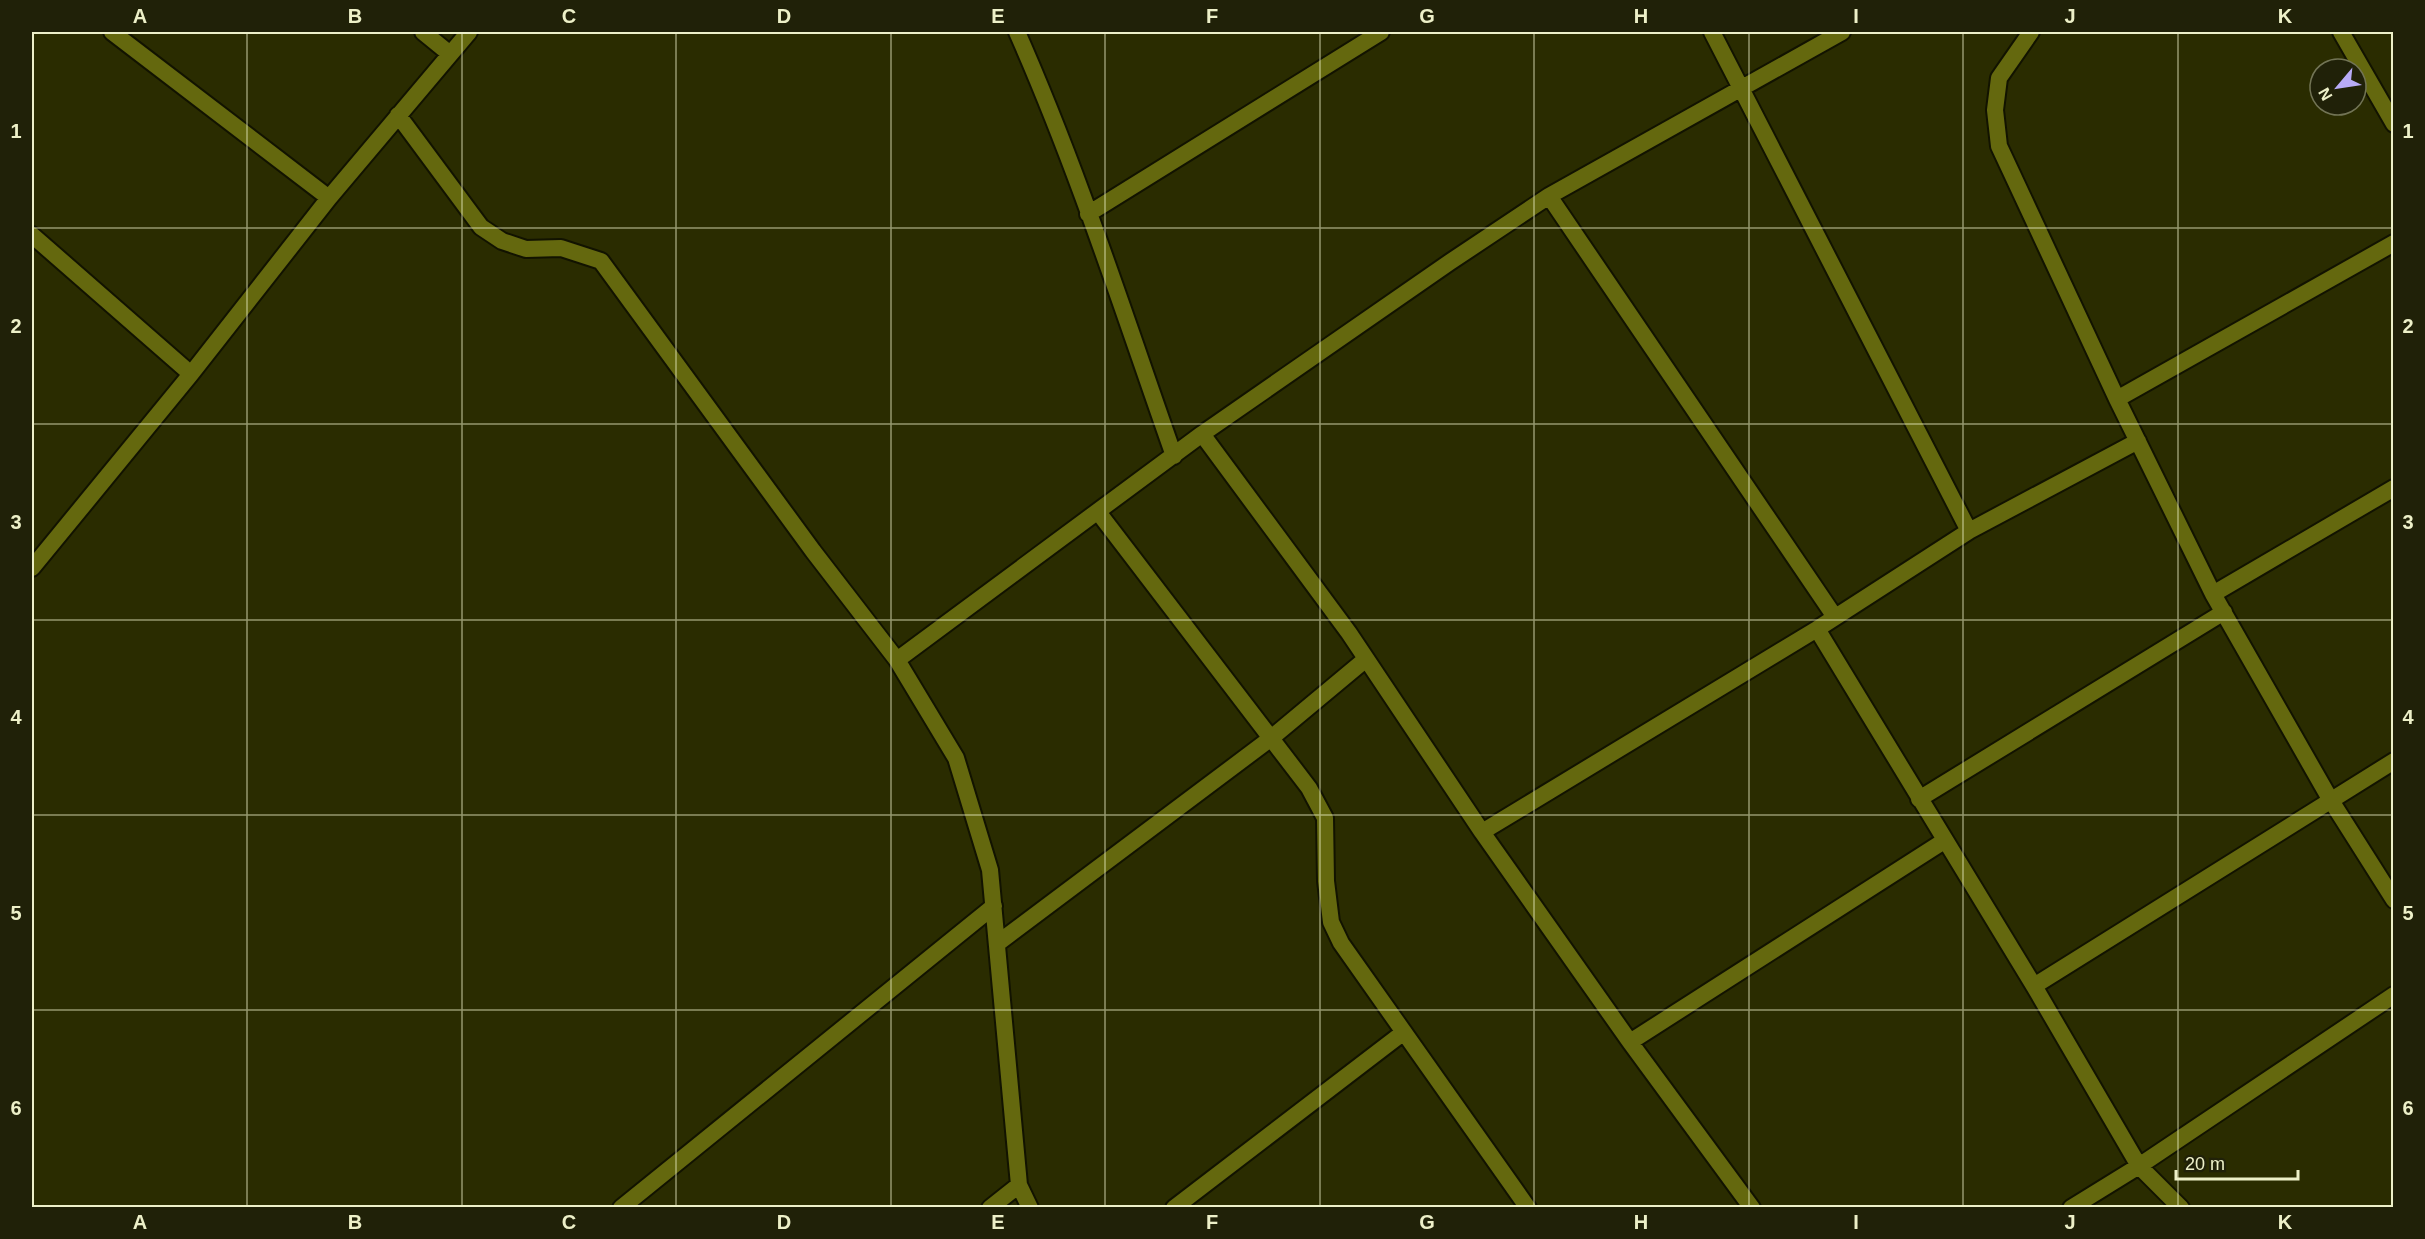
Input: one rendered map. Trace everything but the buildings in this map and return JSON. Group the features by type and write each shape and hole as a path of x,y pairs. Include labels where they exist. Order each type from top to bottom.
{"street":[{"path":"112,32 329,198"},
{"path":"423,32 450,54"},
{"path":"32,568 191,374 329,198 469,32"},
{"path":"1017,32 1038,79 1088,214 1173,456"},
{"path":"1088,214 1381,32"},
{"path":"1712,32 1969,531"},
{"path":"897,660 1202,434 1449,262 1549,196 1842,32"},
{"path":"2031,32 1999,78 1995,110 1999,146 2117,399 2213,594 2330,799 2394,900"},
{"path":"2341,32 2394,124"},
{"path":"398,115 481,226 502,241 526,249 561,248 601,261 813,551 897,660 957,758 990,870 1019,1185 1030,1208"},
{"path":"1549,196 1835,617"},
{"path":"32,235 191,374"},
{"path":"2117,399 2394,243"},
{"path":"1202,434 1366,659 1482,832 1630,1042 1752,1208"},
{"path":"1482,832 1835,617 1969,531 2138,441"},
{"path":"2213,594 2394,488"},
{"path":"1098,512 1309,788 1325,818 1326,881 1331,922 1341,943 1527,1208"},
{"path":"1919,799 2224,612"},
{"path":"1817,628 1944,841 2034,986 2139,1166 2181,1208"},
{"path":"998,944 1270,739 1366,659"},
{"path":"2034,986 2394,761"},
{"path":"1630,1042 1944,841"},
{"path":"621,1208 994,906"},
{"path":"2071,1208 2139,1166 2394,995"},
{"path":"1174,1208 1404,1032"},
{"path":"990,1208 1019,1185"}]}
